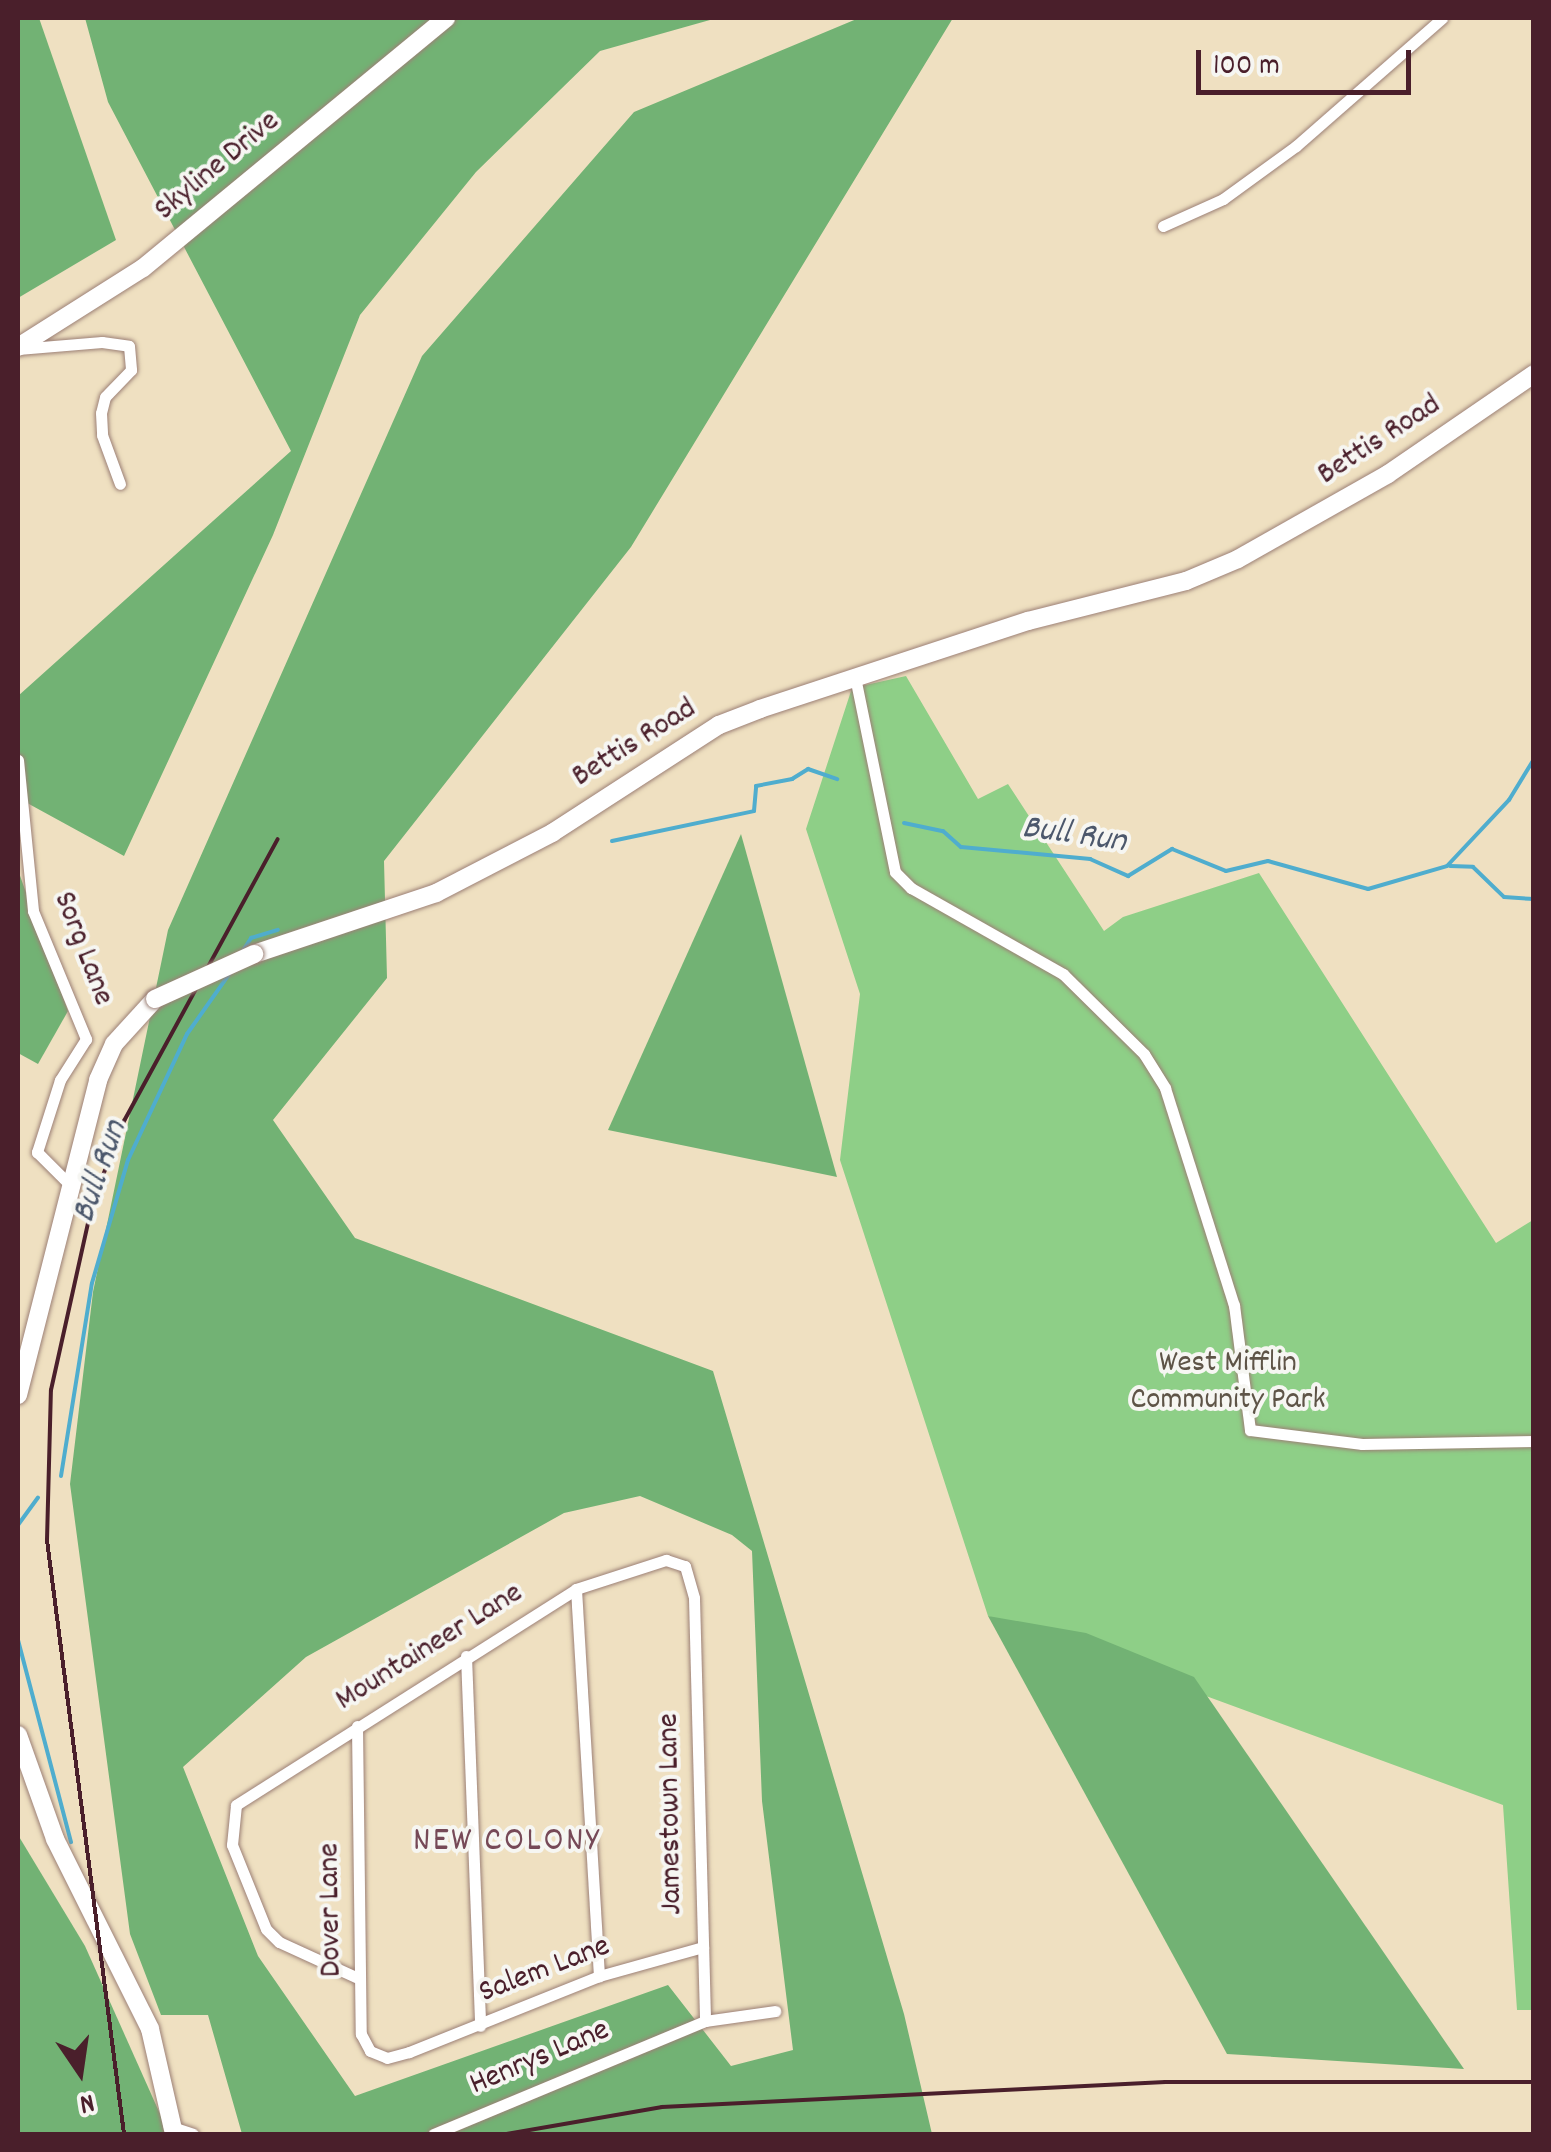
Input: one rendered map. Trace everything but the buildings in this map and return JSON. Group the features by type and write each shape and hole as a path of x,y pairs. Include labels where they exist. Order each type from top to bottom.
{"street":[{"name":"Skyline Drive","path":"18,348 143,268 446,18"},
{"path":"1163,226 1223,199 1296,146 1442,18"},
{"path":"18,348 36,352 102,342 128,346 131,370 105,397 102,413 102,435 120,484"},
{"name":"Bettis Road","path":"18,1396 68,1182 114,1044 155,999 191,978 254,954 436,893 552,833 719,726 1028,620 1186,581 1238,558 1388,474 1534,374"},
{"path":"855,677 894,872 911,888 1063,974 1144,1054 1164,1088 1234,1306 1250,1430 1362,1444 1534,1442"},
{"name":"Sorg Lane","path":"18,760 33,911 86,1038 60,1080 37,1152 68,1182"},
{"name":"Mountaineer Lane","path":"360,1979 279,1942 266,1930 229,1824 236,1805 576,1589 666,1560 685,1566"},
{"name":"Jamestown Lane","path":"685,1566 694,1598 705,2021"},
{"path":"576,1589 599,1976"},
{"path":"466,1656 480,2026"},
{"name":"Dover Lane","path":"358,1726 362,2034 370,2050 387,2058 409,2052"},
{"path":"18,1735 23,1772 150,2030 172,2130 193,2134"},
{"name":"Salem Lane","path":"409,2052 599,1976 703,1948"},
{"path":"705,2021 775,2011"},
{"name":"Henrys Lane","path":"434,2134 705,2021"}],"green space":[{"path":"18,18 39,18 116,240 18,298"},
{"path":"85,18 717,18 600,51 476,172 360,315 273,535 124,856 18,798 18,696 291,451 108,102"},
{"path":"859,18 953,18 631,547 384,861 387,978 273,1120 355,1238 713,1371 904,2014 932,2134 242,2134 208,2015 161,2015 130,1934 70,1484 93,1292 168,930 422,356 634,112","holes":["640,1496 732,1535 752,1551 762,1801 793,2050 731,2066 668,1985 355,2096 258,1956 183,1767 306,1657 564,1513"]},
{"name":"West Mifflin Community Park","path":"906,676 978,799 1008,784 1104,931 1123,917 1259,873 1496,1243 1533,1220 1533,2010 1517,2010 1503,1805 988,1616 840,1160 860,994 806,829 852,688"},
{"path":"741,834 837,1177 608,1130"},
{"path":"18,870 68,1011 38,1064 18,1053"},
{"path":"988,1616 1086,1633 1194,1677 1464,2069 1227,2054"},
{"path":"18,1835 85,1946 169,2134 18,2134"}],"waterway":[{"name":"Bull Run","path":"904,823 943,831 961,847 1090,859 1128,876 1172,849 1226,871 1268,861 1368,889 1447,866 1509,800 1534,759"},
{"name":"Bull Run","path":"612,841 754,811 756,786 792,779 808,769 837,779"},
{"path":"1450,866 1473,867 1504,897 1534,899"},
{"name":"Bull Run","path":"242,952 251,938 278,930"},
{"name":"Bull Run","path":"61,1476 92,1283 128,1160 187,1034 230,973"},
{"name":"Bull Run","path":"18,1525 38,1497"},
{"name":"Bull Run","path":"18,1640 71,1842"}],"railway":[{"path":"124,2134 47,1540 51,1390 93,1201 124,1121 278,839"},
{"path":"507,2134 662,2107 1165,2082 1534,2082"}],"district":[{"name":"NEW COLONY","path":"507,1842"}]}
